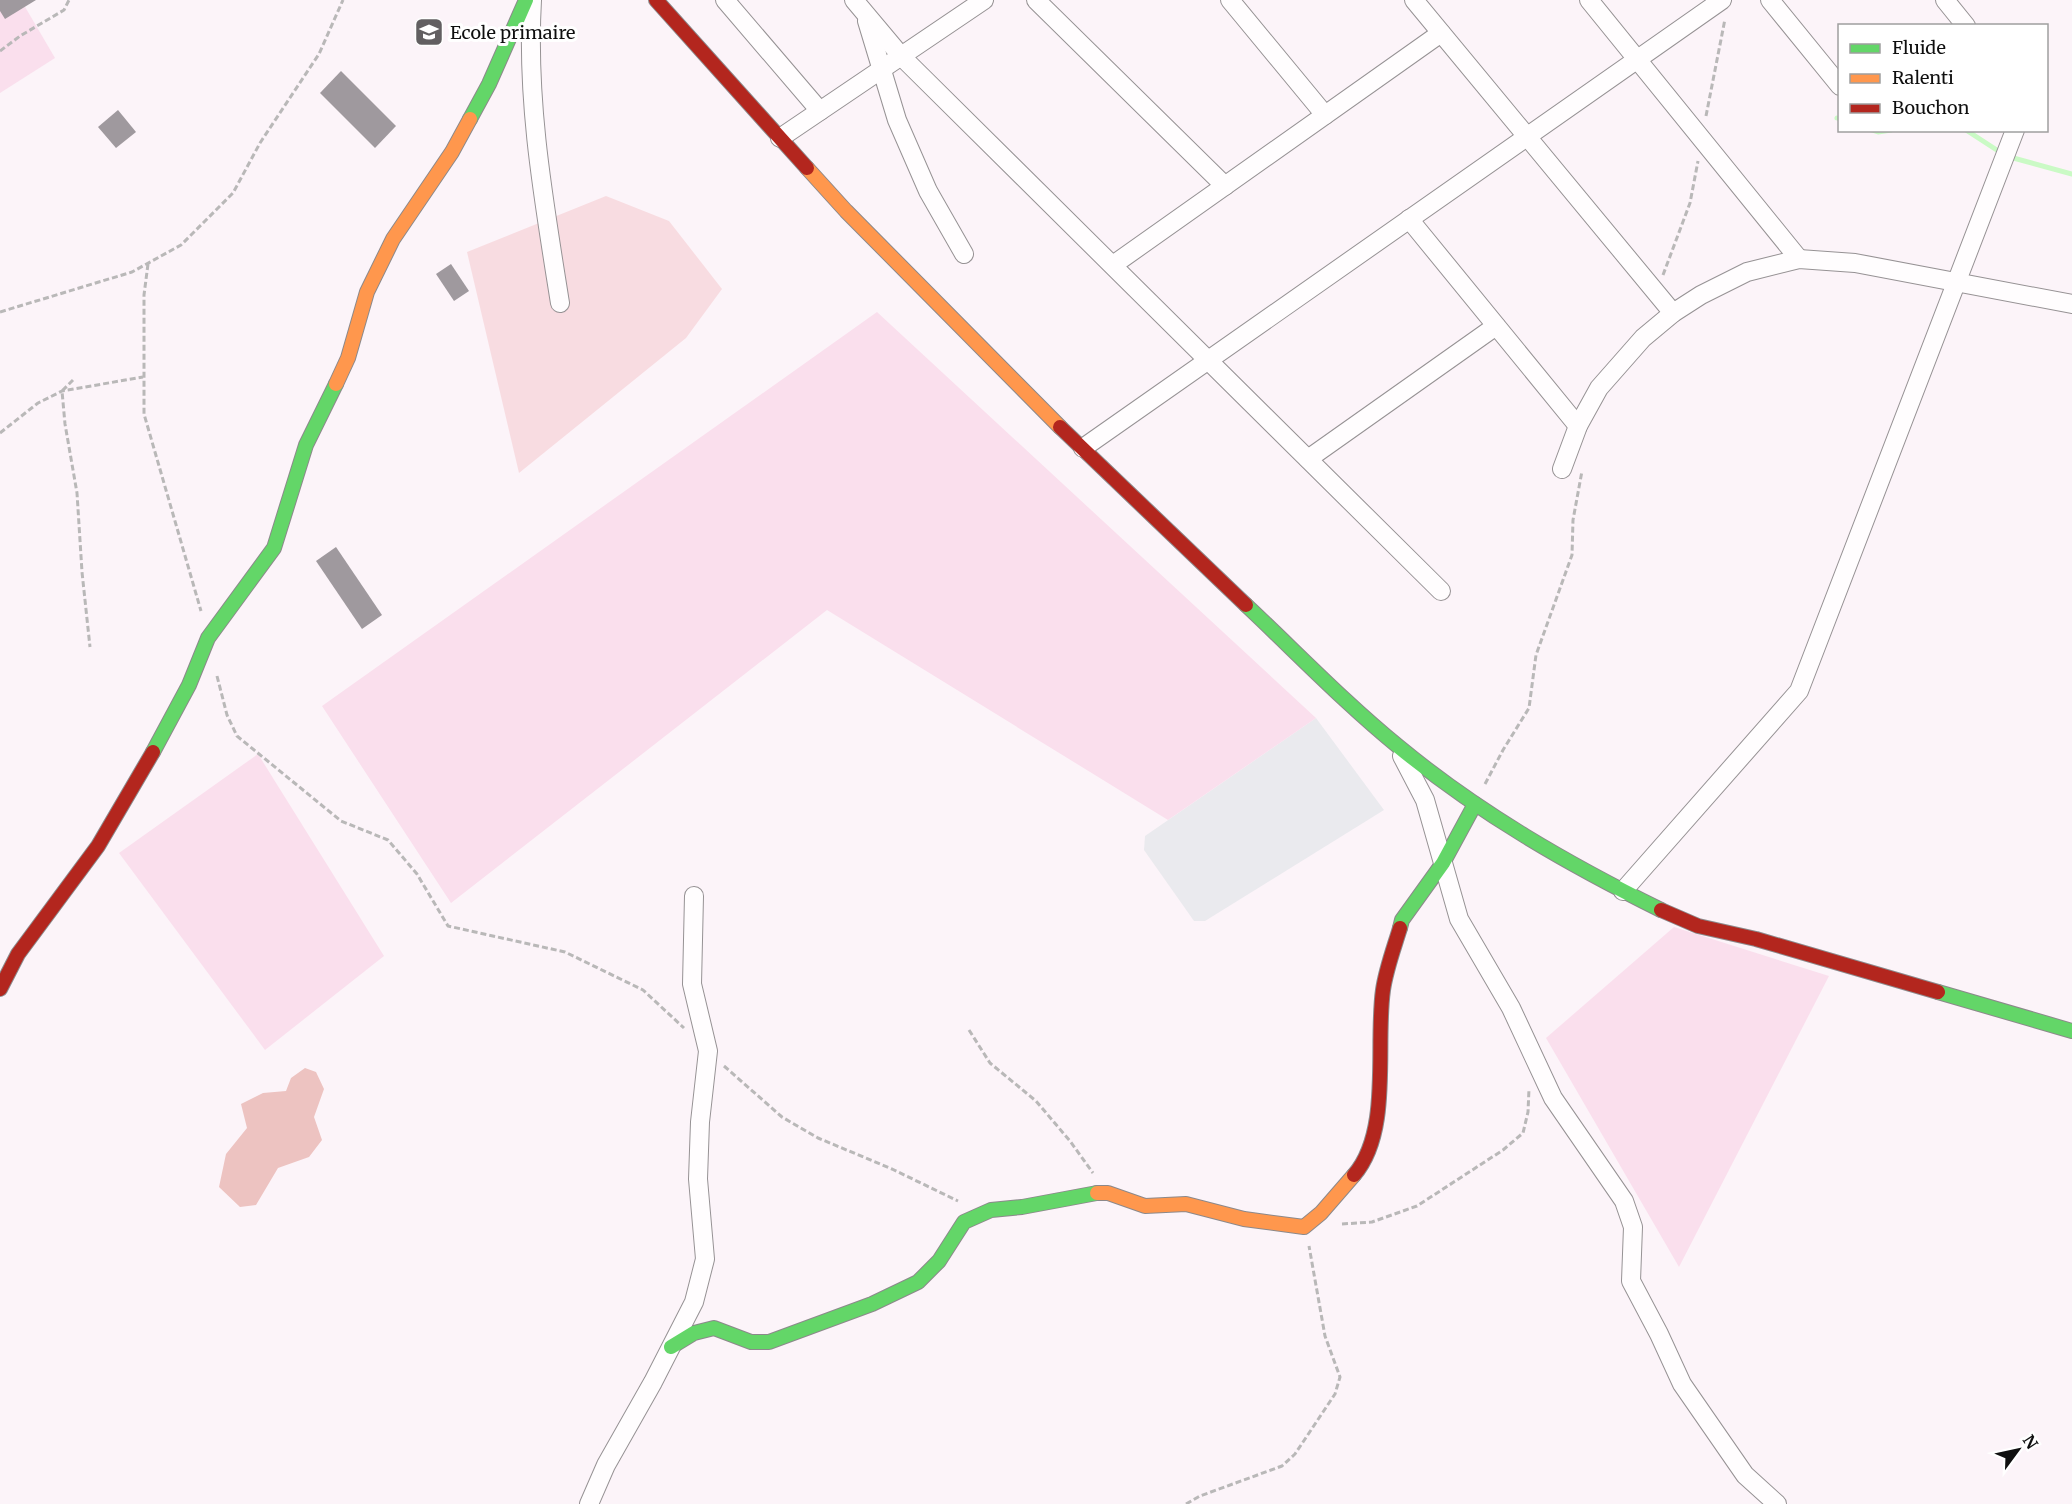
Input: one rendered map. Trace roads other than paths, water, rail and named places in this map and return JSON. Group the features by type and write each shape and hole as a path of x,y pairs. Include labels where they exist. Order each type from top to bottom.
{"street":[{"path":"0,989 18,954 98,846 120,810 164,734 189,684 208,638 274,548 306,445 348,358 367,292 393,239 452,152 483,94 526,0"},
{"path":"532,0 530,42 536,148 560,303"},
{"path":"657,0 846,211 1083,448 1396,747 1513,830 1595,878 1688,922 1756,939 2072,1030"},
{"path":"855,0 901,56 1441,591"},
{"path":"855,0 869,25 897,120 928,191 964,254"},
{"path":"780,138 984,0"},
{"path":"1036,0 1225,186"},
{"path":"1230,0 1324,115"},
{"path":"1414,0 1673,313"},
{"path":"1589,0 1799,259"},
{"path":"1770,0 1838,85"},
{"path":"1945,0 1964,24"},
{"path":"733,3 820,111"},
{"path":"1083,448 1637,59 1724,6"},
{"path":"1113,265 1441,33"},
{"path":"1623,891 1799,691 2013,132"},
{"path":"1409,219 1578,426"},
{"path":"1562,469 1578,426 1599,388 1643,338 1673,313 1701,295 1748,272 1799,259 1855,263 2072,304"},
{"path":"1308,459 1496,326"},
{"path":"1396,747 1425,800 1460,919 1511,1008 1553,1098 1624,1201 1633,1227 1631,1281 1682,1384 1745,1474 1777,1504"},
{"path":"671,1347 694,1333 714,1328 751,1342 769,1342 872,1304 918,1282 939,1262 964,1222 991,1210 1022,1207 1086,1194 1108,1193 1144,1206 1185,1204 1244,1219 1304,1227 1321,1213 1360,1168 1376,1132 1383,990 1401,920 1443,863 1475,804"},
{"path":"590,1504 606,1465 694,1302 705,1259 698,1179 700,1122 708,1051 692,984 694,896"}],"waterway":[{"path":"1969,132 2006,156 2072,174"}],"place":[{"name":"Ecole primaire","path":"429,32"}]}
